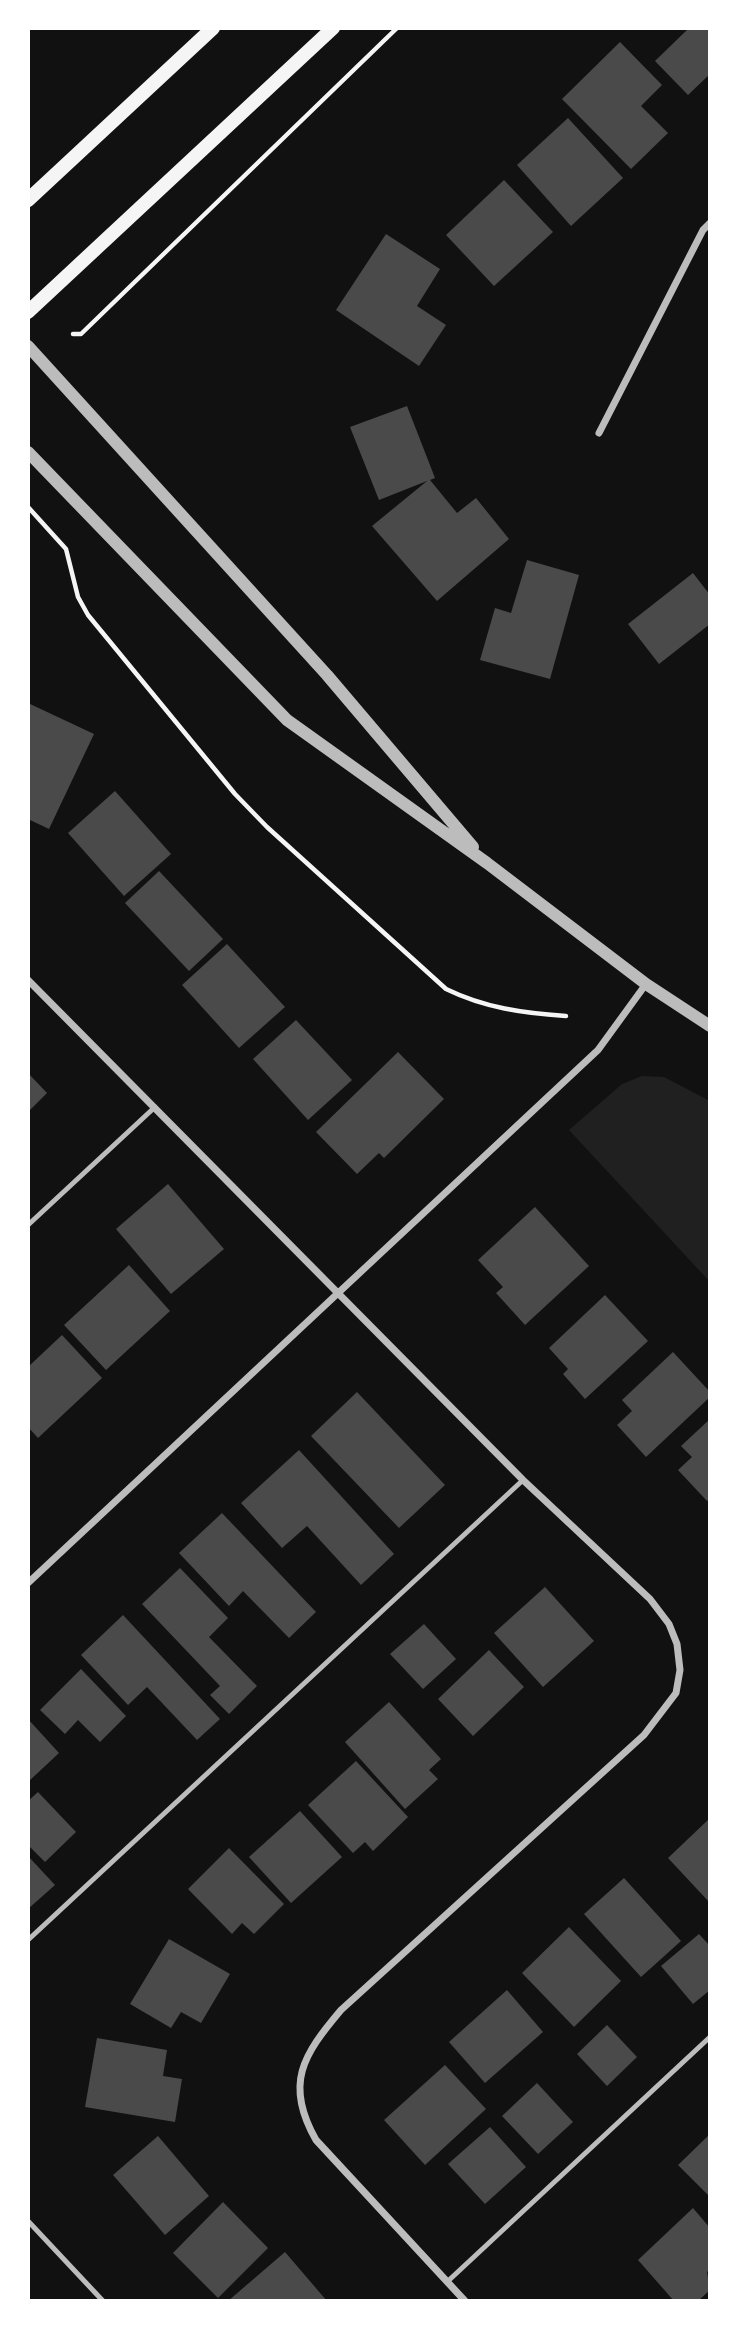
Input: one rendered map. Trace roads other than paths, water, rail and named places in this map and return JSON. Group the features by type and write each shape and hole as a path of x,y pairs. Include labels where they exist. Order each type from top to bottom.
{"main road":[{"path":"28,200 213,28"},
{"path":"28,312 333,28"}],"street":[{"path":"598,433 703,230 710,223"},
{"path":"28,346 327,675 487,863"},
{"path":"28,452 287,720 487,863 646,984 710,1026"},
{"path":"28,980 340,1292 523,1480 650,1600 669,1624 677,1644 680,1670 677,1693 644,1735 341,2010 316,2039 301,2067 299,2097 305,2122 316,2140 465,2301"},
{"path":"28,1583 598,1050 646,984"}],"lane":[{"path":"28,1225 155,1107"},
{"path":"28,1940 523,1480"},
{"path":"447,2282 710,2037"},
{"path":"28,2221 103,2301"}]}
